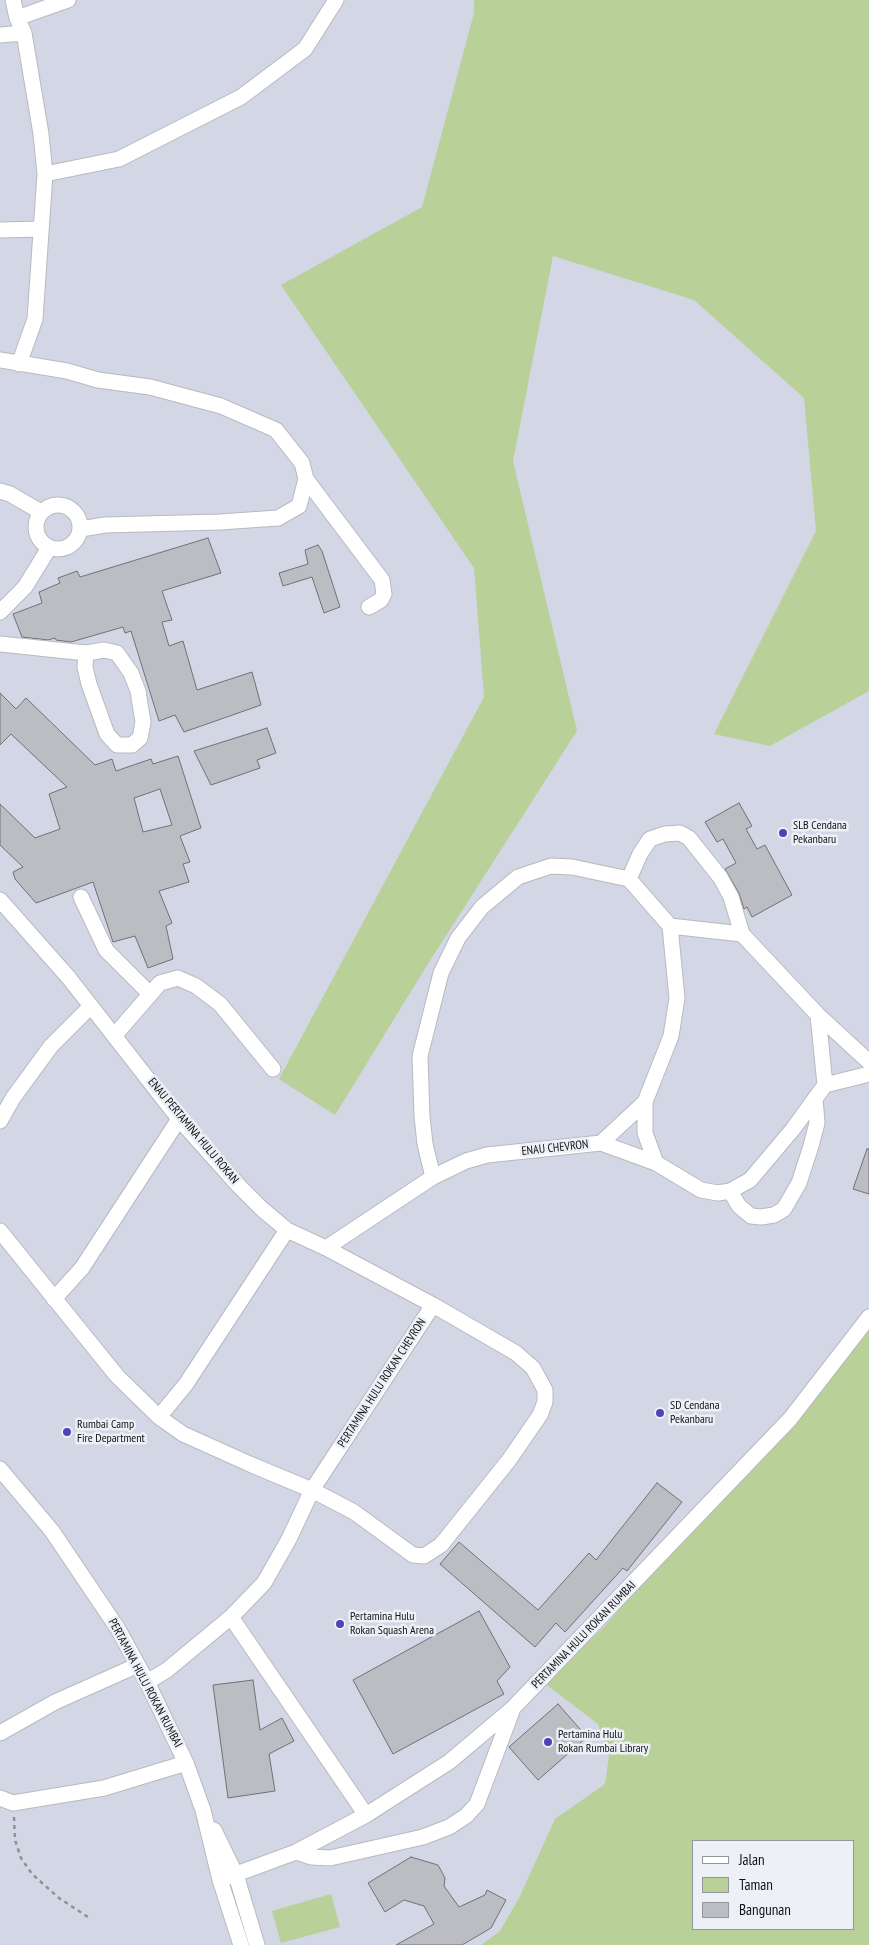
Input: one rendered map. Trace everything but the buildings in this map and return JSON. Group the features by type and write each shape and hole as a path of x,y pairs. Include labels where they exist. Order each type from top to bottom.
{"street":[{"path":"13,0 17,18 24,32 45,174 35,319 19,364"},
{"path":"17,18 68,0"},
{"path":"45,174 119,159 241,96 305,49 336,0"},
{"path":"0,36 24,32"},
{"path":"0,230 41,229"},
{"path":"0,360 67,371 98,380 150,387 221,406 276,430 302,464 306,479 382,580 384,594 381,600 369,607"},
{"path":"81,529 105,525 220,522 278,518 299,506 306,479"},
{"path":"0,490 41,512"},
{"path":"62,505 72,510 79,518 81,529 75,542 63,550 49,548 38,539 36,525 41,512 51,506 62,505"},
{"path":"0,612 25,587 49,548"},
{"path":"0,644 86,653 104,650 117,653 130,673 138,691 143,722 140,738 132,745 117,745 107,734 89,684 85,667 86,653"},
{"path":"629,879 640,854 650,839 665,834 680,833 689,838 720,877 731,897 742,934 818,1015 869,1062"},
{"path":"433,1177 424,1135 420,1056 441,973 458,938 482,907 518,877 550,866 572,867 629,879 670,926 677,998 671,1036 645,1102 645,1133 656,1163"},
{"path":"81,897 106,950 150,994"},
{"name":"ENAU PERTAMINA HULU ROKAN","path":"0,900 69,978 179,1119 239,1186 287,1230 326,1248 433,1305"},
{"path":"670,926 742,934"},
{"path":"114,1036 160,983 178,978 196,986 220,1004 274,1069"},
{"path":"0,1121 13,1098 51,1046 91,1006"},
{"path":"818,1015 825,1085"},
{"path":"815,1098 817,1123 799,1183 784,1209 774,1215 751,1216 739,1206 730,1191 750,1180 793,1129 815,1098 825,1085 869,1074"},
{"path":"601,1143 645,1102"},
{"path":"54,1299 91,1254 179,1119"},
{"name":"ENAU CHEVRON","path":"326,1248 433,1177 466,1161 487,1155 601,1143 656,1163 701,1190 718,1193 730,1191"},
{"path":"159,1418 186,1384 287,1230"},
{"name":"PERTAMINA HULU ROKAN CHEVRON","path":"0,1231 117,1376 159,1418 183,1434 312,1490 354,1512 413,1555 424,1556 441,1545 449,1536 509,1460 540,1415 545,1402 545,1390 533,1368 516,1352 433,1305 312,1490 289,1539 264,1582 231,1617 167,1670 147,1682"},
{"name":"PERTAMINA HULU ROKAN RUMBAI","path":"220,1880 296,1852 366,1816 448,1762 512,1709 790,1419 869,1317"},
{"name":"PERTAMINA HULU ROKAN RUMBAI","path":"0,1469 52,1531 118,1629 147,1682 186,1763 203,1810"},
{"path":"231,1617 366,1816"},
{"path":"0,1733 55,1702 138,1665"},
{"path":"296,1852 311,1857 330,1858 423,1837 449,1827 466,1816 477,1804 512,1709"},
{"path":"6,1801 104,1788 186,1763"},
{"path":"203,1810 236,1874 256,1945"},
{"path":"203,1810 220,1880 241,1945"}],"path":[{"path":"6,1801 14,1840 21,1858 32,1874 59,1898 88,1917"}],"shaded area":[{"path":"0,0 869,0 869,1945 0,1945"}],"green space":[{"path":"474,0 869,0 869,691 770,746 714,734 816,531 804,398 694,300 553,256 513,461 577,731 426,967 335,1115 279,1079 484,697 474,568 281,285 422,207 474,13"},
{"path":"869,1318 869,1945 481,1945 500,1931 519,1898 555,1819 605,1784 609,1756 598,1724 544,1683 605,1626"},
{"path":"331,1894 340,1927 281,1943 272,1911"}],"place":[{"name":"SLB Cendana Pekanbaru","path":"783,833"},
{"name":"SD Cendana Pekanbaru","path":"660,1413"},
{"name":"Rumbai Camp Fire Department","path":"67,1432"},
{"name":"Pertamina Hulu Rokan Squash Arena","path":"340,1624"},
{"name":"Pertamina Hulu Rokan Rumbai Library","path":"548,1742"}]}
